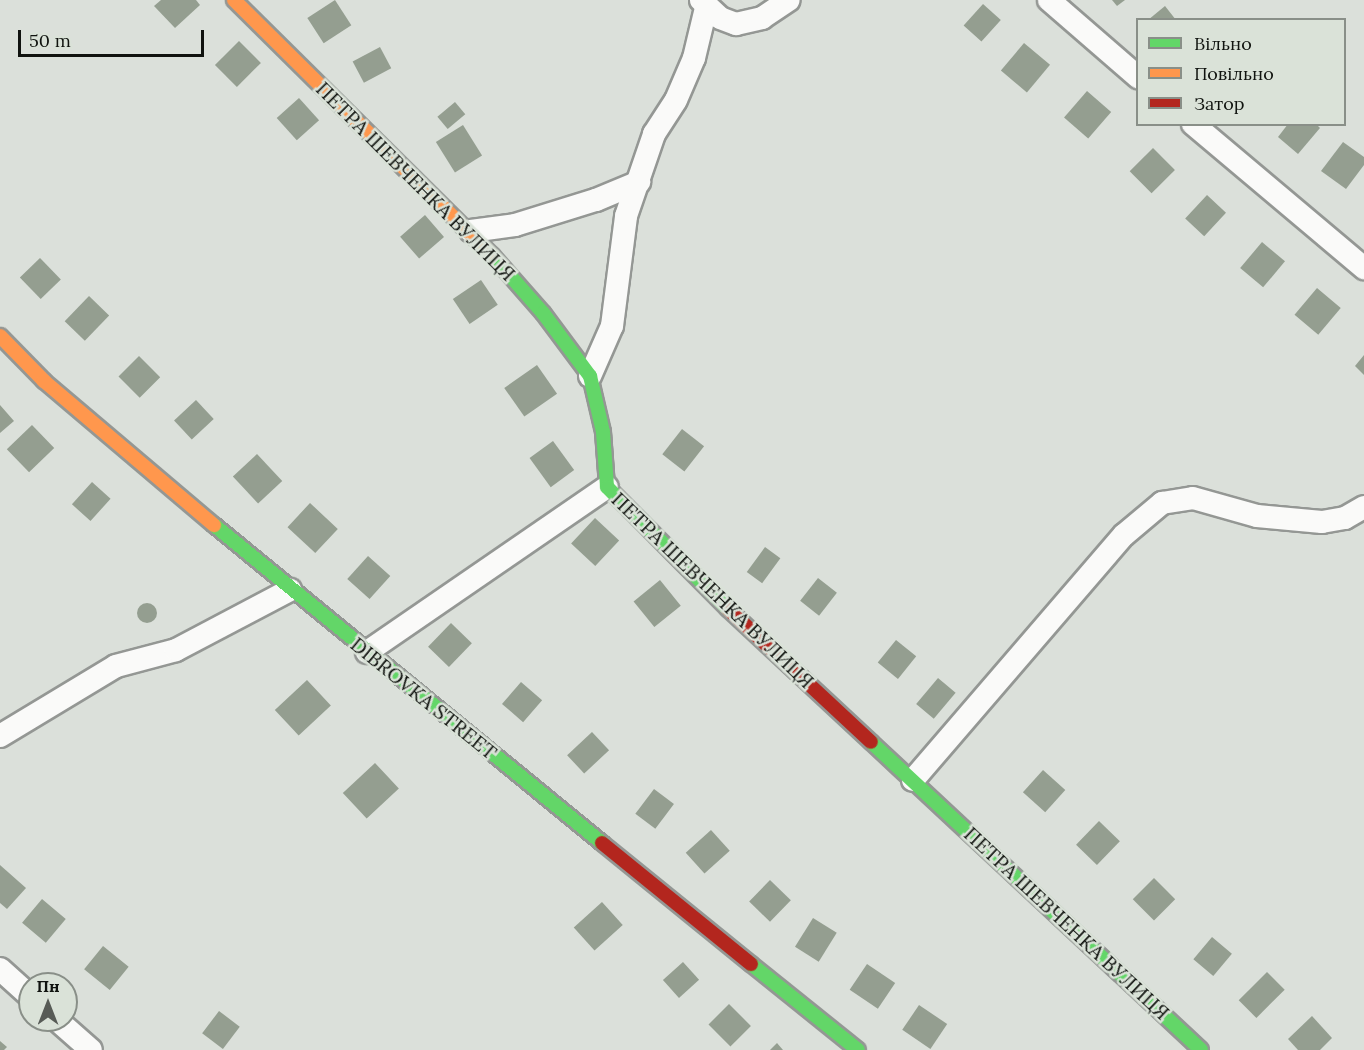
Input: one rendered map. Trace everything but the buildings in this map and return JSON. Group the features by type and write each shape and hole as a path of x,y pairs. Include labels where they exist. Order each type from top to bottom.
{"street":[{"name":"ПЕТРА ШЕВЧЕНКА ВУЛИЦЯ","path":"234,0 471,231 543,313 590,376 603,432 607,487 729,610 1201,1050"},
{"path":"590,376 612,326 626,216 654,134 676,100 694,58 704,4 736,24 749,23 789,0"},
{"path":"1049,0 1136,75"},
{"path":"1195,126 1364,268"},
{"path":"471,231 515,225 596,200 639,182"},
{"name":"DIBROVKA STREET","path":"0,336 44,381 290,590 858,1050"},
{"path":"367,652 607,487"},
{"path":"913,780 1124,535 1162,503 1192,498 1257,516 1322,522 1345,518 1364,507"},
{"path":"0,736 116,666 176,650 290,590"},
{"path":"0,969 18,985"},
{"path":"71,1032 91,1050"}],"traffic: fast":[{"path":"492,255 543,313 590,376 603,432 607,487 728,609"},
{"path":"214,525 602,843"},
{"path":"871,742 1201,1050"},
{"path":"751,964 858,1050"}],"traffic: slow":[{"path":"234,0 492,255"},
{"path":"0,336 44,381 214,525"}],"traffic: jam":[{"path":"728,609 871,742"},
{"path":"602,843 751,964"}]}
